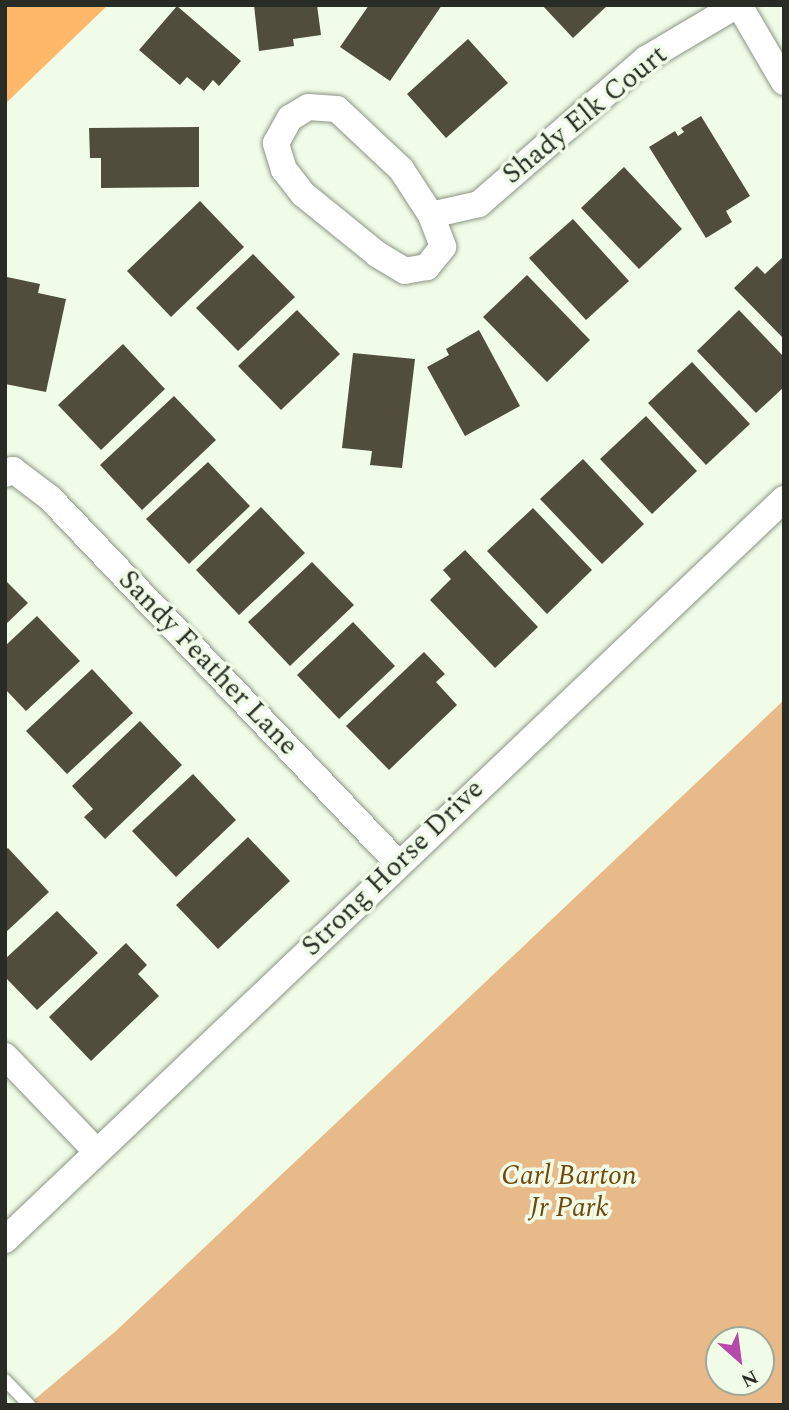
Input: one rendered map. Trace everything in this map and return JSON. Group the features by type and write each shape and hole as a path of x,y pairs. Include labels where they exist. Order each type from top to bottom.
{"street":[{"path":"738,5 775,46 784,82"},
{"name":"Shady Elk Court","path":"431,215 479,204 646,59 738,5"},
{"path":"308,107 337,109 401,169 431,215 443,247 427,267 404,271 303,194 284,170 275,143 290,118 308,107"},
{"name":"Sandy Feather Lane","path":"9,472 50,498 398,863"},
{"name":"Strong Horse Drive","path":"5,1240 398,863 784,499"},
{"path":"5,1056 97,1152"}],"lane":[{"path":"5,1380 29,1405"}],"green space":[{"name":"Carl Barton Jr Park","path":"784,700 784,1405 28,1405 117,1330"}],"shaded area":[{"path":"5,5 108,5 5,104"}],"building":[{"path":"254,5 317,5 321,35 293,39 294,46 259,51"},
{"path":"369,5 442,5 390,81 340,47"},
{"path":"542,5 608,5 573,38"},
{"path":"177,6 241,61 219,86 213,80 204,91 187,77 180,85 139,50"},
{"path":"468,39 508,83 446,138 407,94"},
{"path":"701,116 750,196 726,211 732,222 706,238 649,147 675,131 678,136 684,132 681,128"},
{"path":"199,127 199,187 101,188 101,158 90,158 89,128"},
{"path":"624,167 682,229 639,269 581,208"},
{"path":"200,201 244,247 171,317 127,271"},
{"path":"573,219 629,281 586,320 529,258"},
{"path":"253,254 295,297 238,351 196,308"},
{"path":"784,256 784,339 734,288 757,266 765,274"},
{"path":"527,275 590,340 547,382 483,317"},
{"path":"7,277 40,284 38,293 66,299 46,392 5,384"},
{"path":"297,310 340,354 281,410 238,366"},
{"path":"739,310 784,357 784,387 756,413 697,351"},
{"path":"479,330 520,406 465,436 427,367 449,355 446,349"},
{"path":"123,344 165,389 101,450 58,405"},
{"path":"353,353 415,359 402,468 370,465 372,451 342,448"},
{"path":"692,362 750,424 706,465 648,403"},
{"path":"174,396 216,440 142,510 100,465"},
{"path":"646,416 697,471 652,514 600,459"},
{"path":"583,459 644,524 602,564 540,499"},
{"path":"208,462 250,506 189,564 146,519"},
{"path":"261,507 305,553 239,615 196,570"},
{"path":"533,508 592,570 547,614 487,551"},
{"path":"465,550 538,627 495,668 430,600 451,579 443,570"},
{"path":"312,562 354,605 290,666 248,622"},
{"path":"5,580 28,603 5,625"},
{"path":"37,616 80,661 26,711 5,689 5,646"},
{"path":"353,622 395,666 339,719 297,675"},
{"path":"424,652 445,674 436,682 457,705 389,770 346,726"},
{"path":"92,669 133,713 67,774 26,731"},
{"path":"140,721 182,765 105,839 84,817 93,809 72,786"},
{"path":"193,774 236,820 176,877 132,831"},
{"path":"248,837 290,881 218,949 176,905"},
{"path":"8,848 49,892 5,933 5,850"},
{"path":"57,911 98,953 37,1010 5,977 5,959"},
{"path":"126,943 147,965 138,974 159,996 91,1061 49,1017"}]}
